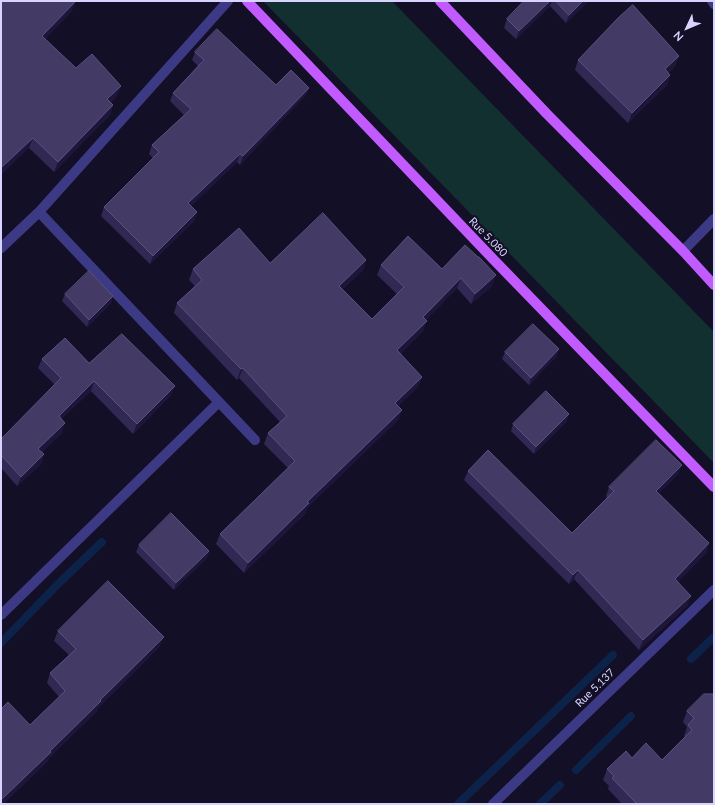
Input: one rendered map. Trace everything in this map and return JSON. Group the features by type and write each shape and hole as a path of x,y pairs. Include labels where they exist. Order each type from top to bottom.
{"main road":[{"name":"Rue 5.080","path":"247,1 714,488"},
{"path":"440,1 547,114 714,284"}],"street":[{"path":"1,248 39,212 228,1"},
{"path":"39,212 256,440"},
{"path":"683,251 714,219"},
{"path":"1,615 219,402"},
{"name":"Rue 5.137","path":"493,804 714,590"}],"green space":[{"path":"263,1 392,1 714,332 714,463"}],"building":[{"path":"1,1 74,1 75,2 42,36 76,68 92,54 121,86 107,99 113,105 58,162 33,138 1,168"},
{"path":"524,1 550,1 519,31 507,19"},
{"path":"556,1 583,1 569,15"},
{"path":"633,5 679,56 665,69 670,75 632,113 578,60 619,17"},
{"path":"217,29 276,85 291,70 309,88 243,156 240,154 188,203 197,212 153,256 104,207 159,152 152,145 191,109 173,93 204,60 195,52"},
{"path":"323,213 366,260 339,286 372,319 404,287 381,265 408,236 442,269 465,245 496,275 475,294 461,278 423,317 427,321 397,350 422,377 395,403 402,410 307,502 309,503 248,563 220,534 295,461 268,433 287,416 243,368 241,369 177,303 202,280 193,269 239,228 270,263"},
{"path":"89,271 113,296 89,320 65,294"},
{"path":"533,324 559,349 531,378 505,352"},
{"path":"122,334 175,386 137,424 94,381 59,416 65,423 38,449 44,454 21,477 1,455 1,439 61,378 42,359 65,338 89,363"},
{"path":"546,391 569,414 536,447 513,424"},
{"path":"656,440 682,465 656,491 709,543 675,579 691,596 643,640 578,570 573,575 468,471 488,450 572,533 614,491 609,487"},
{"path":"171,513 209,551 176,583 139,545"},
{"path":"108,581 164,637 100,700 101,701 50,751 51,752 1,800 1,709 8,702 30,725 65,691 50,673 76,649 58,631"},
{"path":"704,694 714,694 714,804 637,804 612,778 614,776 607,769 626,751 632,758 646,743 662,760 692,730 688,725 694,718 687,711"}],"waterway":[{"path":"1,643 58,584 102,542"},
{"path":"691,659 714,637"},
{"path":"458,804 613,655"},
{"path":"576,770 631,716"},
{"path":"540,804 560,785"}]}
